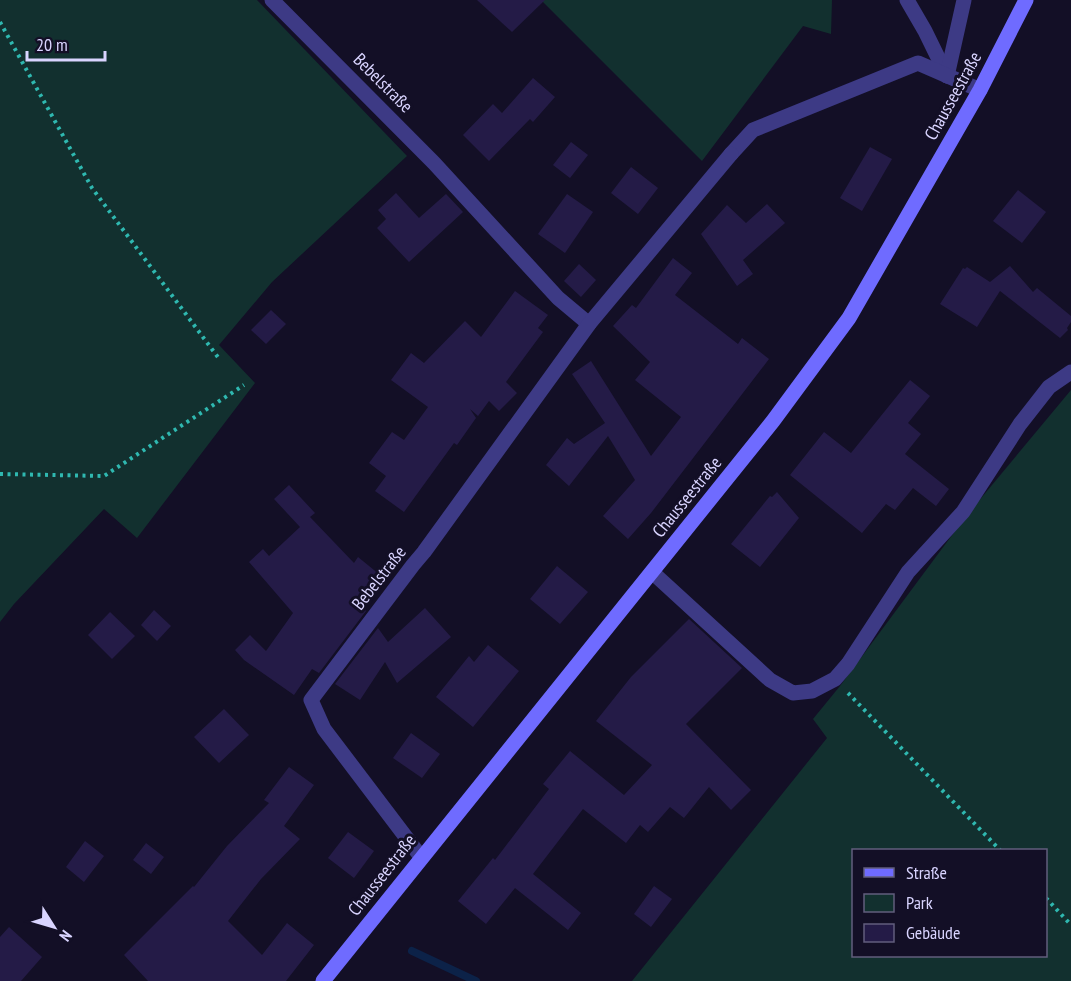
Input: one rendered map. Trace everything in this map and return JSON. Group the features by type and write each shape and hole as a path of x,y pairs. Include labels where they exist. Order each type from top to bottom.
{"main road":[{"name":"Chausseestraße","path":"323,981 773,421 849,318 980,90 1026,0"}],"street":[{"name":"Bebelstraße","path":"272,0 434,163 558,298 590,324"},
{"path":"907,0 947,76"},
{"path":"947,76 964,0"},
{"name":"Bebelstraße","path":"421,857 324,729 311,700 431,542 590,324 753,130 918,63 980,90"},
{"path":"652,572 770,680 793,693 812,691 835,679 848,664 908,572 963,512 1020,424 1049,387 1071,372"}],"path":[{"path":"0,22 92,188 220,360"},
{"path":"0,474 104,476 244,386"},
{"path":"835,679 999,849"},
{"path":"1047,899 1071,925"}],"green space":[{"path":"0,0 257,0 407,156 272,282 219,345 255,383 137,538 104,509 14,604 0,622"},
{"path":"541,0 832,0 831,34 803,26 702,161"},
{"path":"1071,390 1071,981 632,981 827,738 813,719 967,515"}],"building":[{"path":"477,0 545,0 512,32"},
{"path":"533,78 555,97 533,122 530,119 489,161 463,135 493,104 502,113"},
{"path":"571,142 588,155 570,178 553,165"},
{"path":"870,147 892,159 862,211 840,198"},
{"path":"631,167 658,188 638,214 611,193"},
{"path":"1018,190 1046,212 1022,243 993,221"},
{"path":"396,193 419,218 446,194 463,212 409,262 377,228 386,219 378,210"},
{"path":"567,194 593,212 565,253 538,234"},
{"path":"767,204 785,223 743,260 753,274 737,286 701,234 727,205 746,223"},
{"path":"673,258 692,273 675,295 738,344 742,338 769,359 651,513 628,539 603,516 635,480 608,436 569,486 546,465 567,438 574,444 605,423 572,374 591,361 651,456 681,417 635,380 650,362 613,326 632,305 636,308"},
{"path":"579,264 596,280 581,297 564,281"},
{"path":"1010,266 1033,292 1037,288 1071,316 1068,330 1060,338 1000,291 977,327 940,304 963,268 967,267 990,282"},
{"path":"515,291 548,315 538,328 543,332 506,382 517,393 499,411 489,401 478,416 470,409 476,418 457,445 454,443 404,512 375,491 386,476 369,463 392,432 404,440 428,407 391,380 411,353 424,363 465,321 481,337"},
{"path":"271,310 286,324 266,344 251,330"},
{"path":"910,380 930,396 908,423 921,434 905,454 949,489 936,506 913,488 895,510 886,504 862,533 790,475 824,432 851,453"},
{"path":"289,485 315,513 310,517 354,563 358,557 385,579 363,607 366,611 319,673 312,669 294,695 244,660 235,650 250,635 266,651 293,613 249,562 263,549 269,556 300,527 274,499"},
{"path":"777,492 799,518 760,567 731,544 770,496 772,497"},
{"path":"557,566 588,592 560,624 530,599"},
{"path":"425,608 451,637 397,683 385,662 360,700 335,684 378,628 388,642"},
{"path":"154,610 171,626 157,641 141,625"},
{"path":"110,612 135,636 112,659 88,635"},
{"path":"689,619 742,668 686,724 751,790 731,810 709,787 684,818 670,807 648,832 640,825 626,843 583,809 533,874 581,913 568,930 515,888 486,924 458,901 493,858 495,860 549,789 543,784 570,751 624,795 652,765 596,721 631,677"},
{"path":"488,645 519,671 473,727 436,697 469,656 474,662"},
{"path":"224,709 249,735 219,763 194,737"},
{"path":"411,733 440,754 422,778 393,758"},
{"path":"289,767 314,785 284,826 300,839 261,879 228,921 262,955 287,923 314,945 286,981 148,981 124,955 194,887 227,846 269,803 264,800"},
{"path":"348,832 374,851 354,878 328,858"},
{"path":"85,841 104,856 84,882 66,867"},
{"path":"146,843 164,857 151,874 133,860"},
{"path":"654,886 672,899 651,927 634,914"},
{"path":"9,927 42,957 21,981 0,981 0,937"}],"waterway":[{"path":"412,951 476,981"}]}
